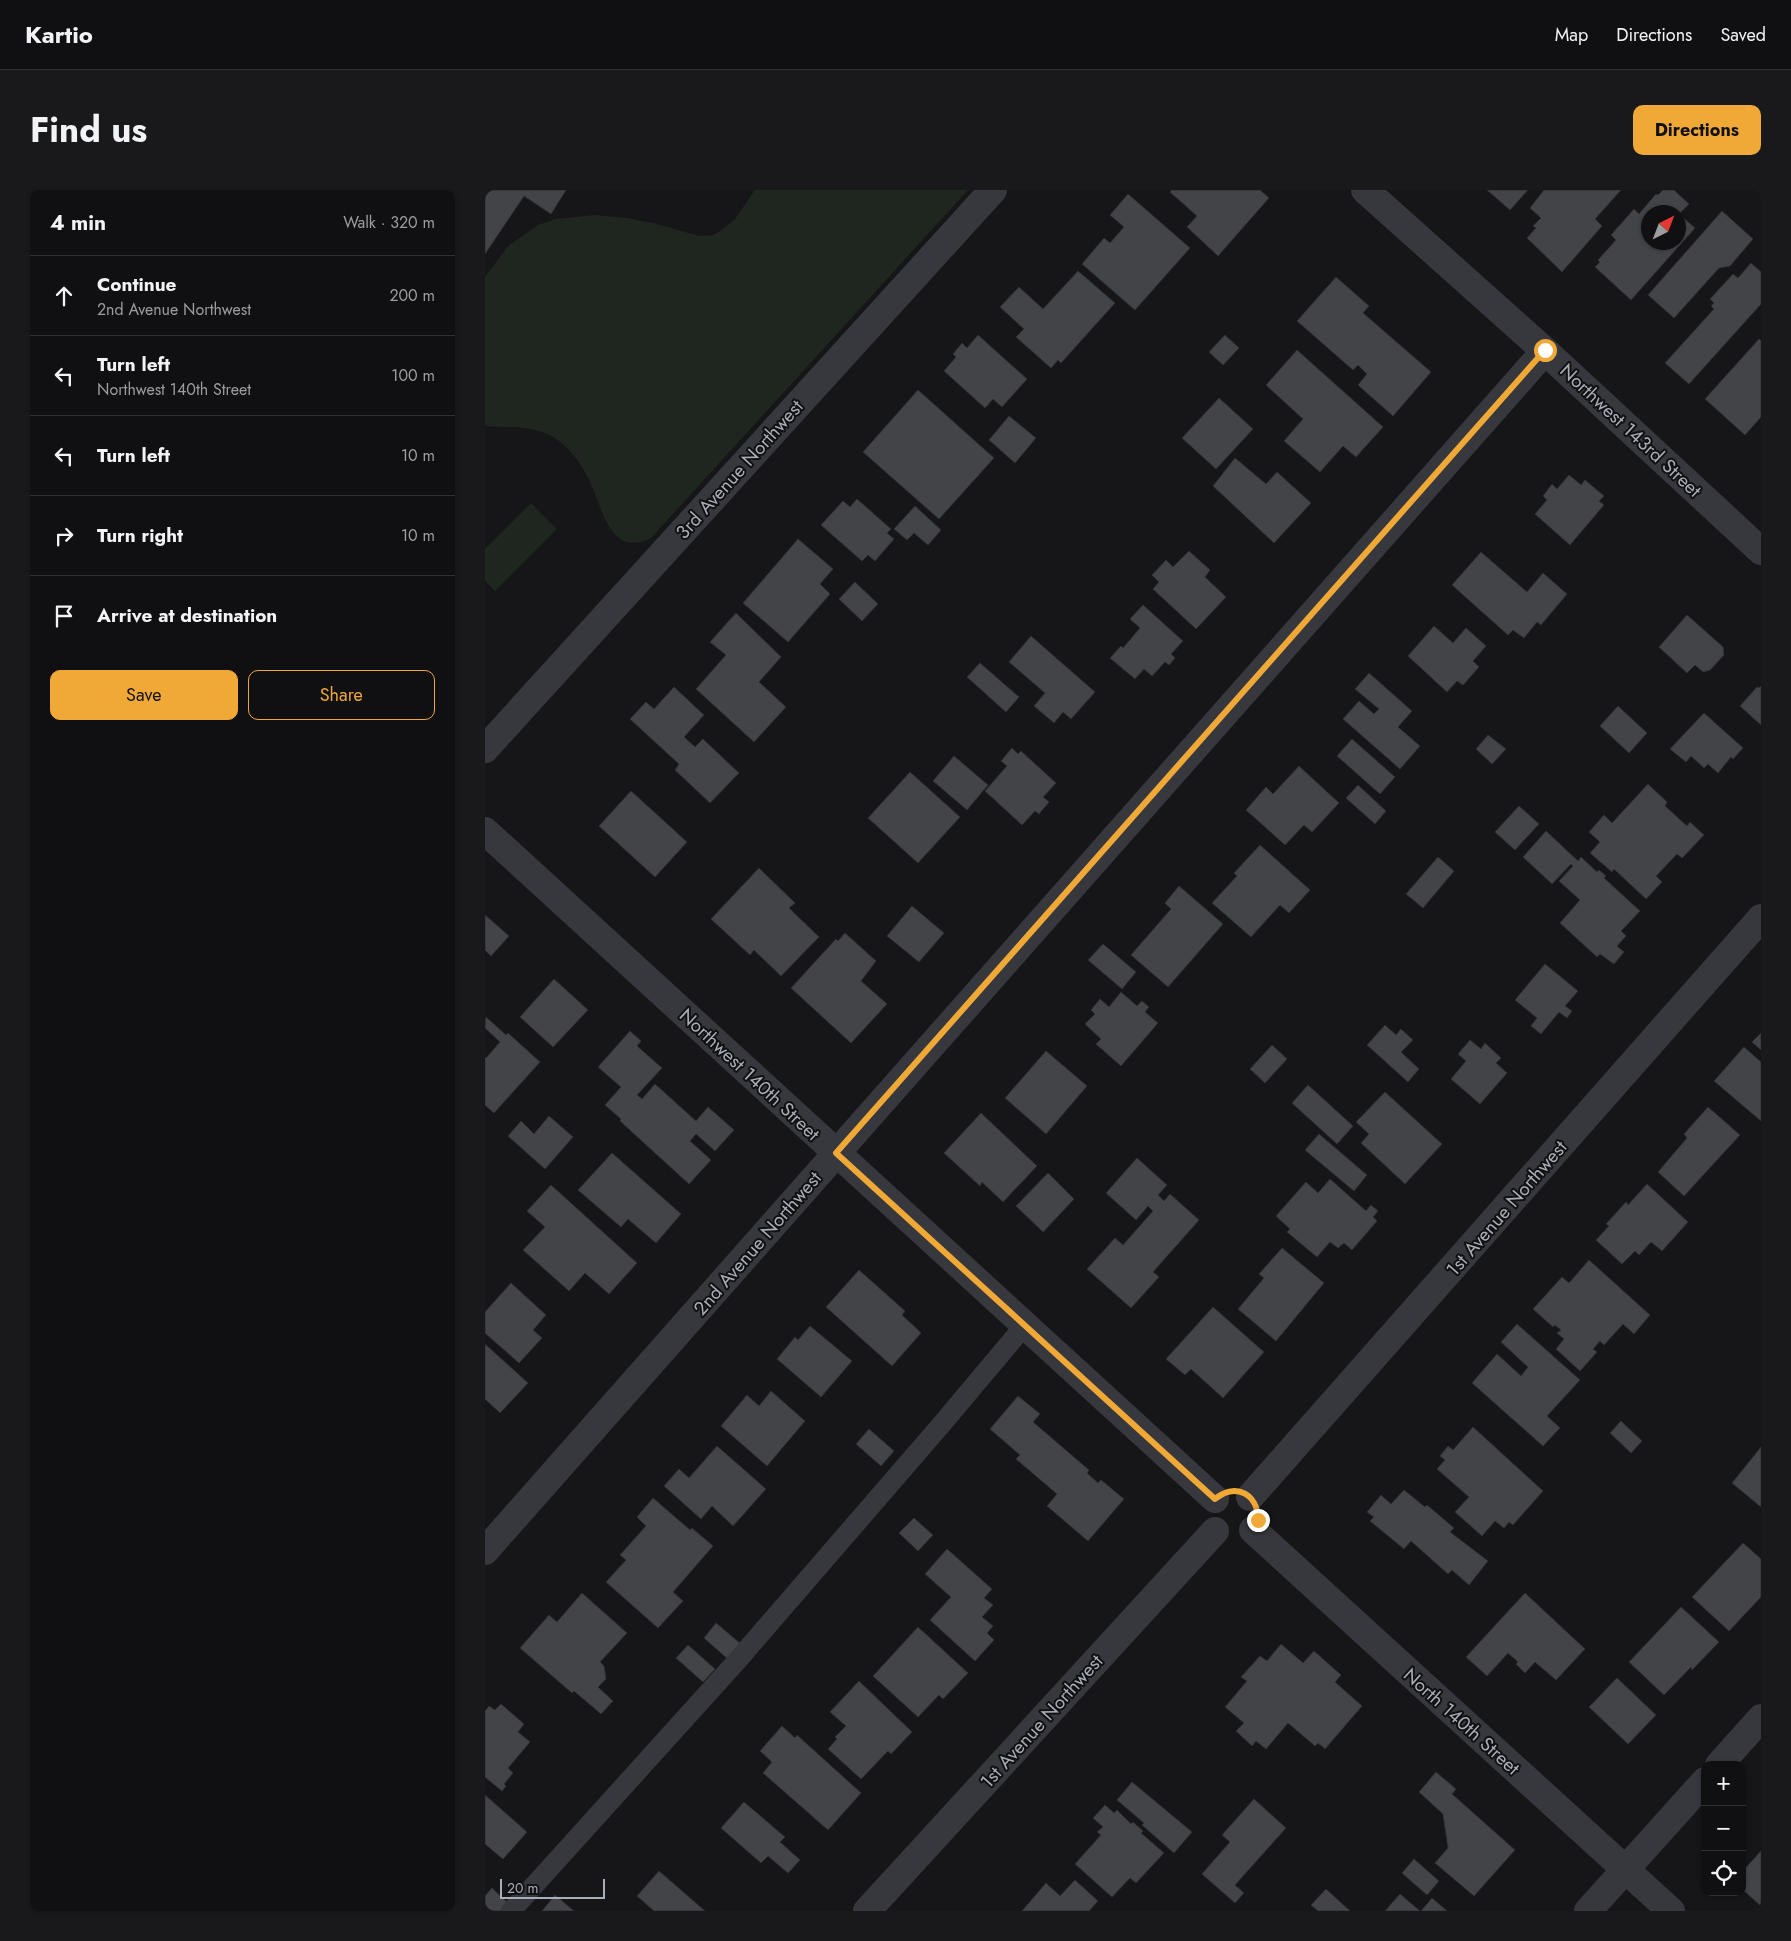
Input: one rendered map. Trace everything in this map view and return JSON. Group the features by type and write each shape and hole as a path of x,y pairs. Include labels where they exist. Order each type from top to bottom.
{"street":[{"name":"3rd Avenue Northwest","path":"485,749 993,190"},
{"name":"Northwest 143rd Street","path":"1365,190 1545,350 1761,551"},
{"name":"2nd Avenue Northwest","path":"485,1551 1545,350"},
{"name":"Northwest 140th Street","path":"485,831 1215,1499"},
{"name":"1st Avenue Northwest","path":"1250,1497 1761,918"},
{"path":"1228,1491 1243,1493 1250,1497 1258,1512 1258,1520 1253,1530 1242,1539 1225,1539 1215,1531 1209,1521 1209,1513 1215,1499 1228,1491"},
{"name":"North 140th Street","path":"1253,1530 1671,1911"},
{"name":"1st Avenue Northwest","path":"867,1911 1215,1531"},
{"path":"1723,1761 1761,1718"},
{"path":"1588,1911 1701,1785"}],"lane":[{"path":"511,1911 737,1662 1025,1325"}],"shaded area":[{"path":"755,190 968,190 651,538 637,543 626,542 611,529 584,470 559,441 537,430 485,426 485,277 508,246 538,225 556,219 595,215 627,218 699,236 713,235 735,219"},
{"path":"531,503 557,529 495,591 485,581 485,549"}],"building":[{"path":"485,190 566,190 551,214 524,196 485,254"},
{"path":"1172,190 1260,190 1269,198 1218,256 1187,227 1197,216 1170,192"},
{"path":"1487,190 1528,190 1510,210"},
{"path":"1544,190 1621,190 1595,219 1602,226 1562,272 1527,238 1536,228 1533,226 1541,218 1530,208"},
{"path":"1663,190 1674,190 1689,204 1686,207 1686,205 1647,205 1656,194 1658,195"},
{"path":"1128,194 1190,248 1135,310 1082,264 1104,238 1110,243 1124,227 1110,215"},
{"path":"1634,209 1639,214 1641,212 1641,250 1675,250 1631,300 1595,267 1600,262 1598,260 1616,240 1611,235"},
{"path":"1722,211 1753,239 1730,266 1719,268 1674,318 1648,295"},
{"path":"1686,220 1695,228 1686,238"},
{"path":"1751,263 1761,272 1761,304 1689,384 1665,363 1714,309 1711,306 1714,303 1710,299 1733,274 1738,278"},
{"path":"1078,271 1115,303 1061,363 1058,360 1051,368 1016,337 1024,329 1000,307 1019,287 1043,309"},
{"path":"1336,277 1369,306 1363,313 1431,372 1393,416 1358,385 1367,374 1358,365 1353,370 1297,321"},
{"path":"978,335 1027,379 1002,407 993,399 985,408 944,371 956,357 953,354 962,343 967,348"},
{"path":"1225,335 1239,348 1223,365 1209,352"},
{"path":"1759,339 1761,341 1761,417 1745,435 1705,399"},
{"path":"1297,350 1383,427 1356,457 1343,446 1320,472 1284,441 1303,419 1266,385"},
{"path":"918,390 994,458 939,519 863,452"},
{"path":"1219,398 1253,429 1216,469 1182,438"},
{"path":"1009,416 1036,438 1015,463 989,440"},
{"path":"1235,458 1266,484 1277,472 1311,503 1274,543 1213,486"},
{"path":"1569,475 1581,485 1585,480 1604,496 1599,501 1604,505 1570,545 1535,514 1547,500 1543,496 1552,484 1557,489"},
{"path":"857,499 891,529 887,533 894,539 875,561 868,555 862,561 821,525 843,501 850,507"},
{"path":"915,506 941,530 928,545 914,533 907,540 894,529"},
{"path":"798,539 833,569 820,584 830,594 788,642 743,603"},
{"path":"1189,551 1210,570 1205,577 1226,597 1196,629 1153,589 1159,582 1152,575 1166,560 1173,567"},
{"path":"1481,552 1527,592 1543,573 1567,594 1541,625 1537,622 1524,638 1513,630 1508,635 1452,585"},
{"path":"855,582 878,604 862,621 839,599"},
{"path":"1143,605 1183,641 1171,654 1175,658 1169,665 1165,662 1152,676 1144,669 1135,679 1110,658 1121,646 1123,648 1140,628 1130,619"},
{"path":"736,613 781,657 759,682 786,707 754,742 696,689 726,655 710,642"},
{"path":"1687,615 1723,647 1724,655 1710,670 1703,672 1695,665 1687,673 1659,647"},
{"path":"1434,626 1453,643 1466,628 1486,646 1473,661 1479,667 1463,685 1457,681 1447,692 1408,656"},
{"path":"1031,636 1095,692 1071,719 1063,712 1054,723 1034,706 1045,693 1009,662"},
{"path":"980,663 1019,697 1006,712 967,677"},
{"path":"1369,673 1412,711 1398,727 1420,746 1400,769 1343,719 1359,701 1374,714 1379,709 1355,689"},
{"path":"1761,686 1761,725 1740,706 1757,687"},
{"path":"674,687 704,715 684,737 695,747 703,739 739,773 710,803 675,770 679,764 630,719 646,702 654,709"},
{"path":"1618,706 1647,733 1629,753 1600,726"},
{"path":"1704,713 1743,748 1733,759 1731,757 1718,773 1708,764 1704,768 1691,756 1686,762 1670,749"},
{"path":"1488,735 1506,749 1492,764 1476,749"},
{"path":"1352,739 1395,777 1380,794 1337,756"},
{"path":"1012,748 1018,754 1021,751 1056,783 1043,797 1049,802 1039,814 1035,811 1022,825 985,791 1007,766 1001,761"},
{"path":"954,756 988,785 967,810 933,781"},
{"path":"1299,766 1339,803 1312,832 1304,825 1285,845 1246,810 1266,787 1273,794"},
{"path":"910,772 960,817 918,863 868,818"},
{"path":"1648,784 1667,802 1665,806 1687,826 1690,822 1704,835 1682,858 1677,854 1656,876 1662,882 1646,899 1614,869 1612,872 1590,853 1600,842 1589,832 1604,815 1612,823"},
{"path":"1358,785 1386,811 1375,824 1346,798"},
{"path":"631,791 687,842 655,877 599,826"},
{"path":"1519,806 1539,824 1515,850 1495,832"},
{"path":"1546,831 1578,861 1581,857 1597,872 1599,870 1606,876 1604,878 1640,911 1621,931 1626,936 1617,946 1624,952 1614,964 1600,954 1597,957 1560,923 1580,900 1559,881 1573,866 1571,864 1552,884 1523,857"},
{"path":"1260,845 1310,890 1289,913 1280,905 1251,937 1212,903 1237,876 1234,873"},
{"path":"1438,857 1454,871 1423,908 1406,894"},
{"path":"759,868 795,903 789,908 819,937 781,976 754,950 750,955 711,919"},
{"path":"1179,886 1223,924 1168,987 1131,955 1171,909 1165,903"},
{"path":"912,906 944,933 919,962 887,936"},
{"path":"485,915 509,936 491,956 485,950"},
{"path":"845,933 876,961 861,981 887,1004 851,1043 791,988 836,939 838,941"},
{"path":"1103,944 1136,972 1122,989 1088,960"},
{"path":"1545,964 1578,991 1565,1006 1572,1011 1567,1018 1559,1012 1541,1034 1531,1026 1537,1018 1515,1000"},
{"path":"554,979 588,1010 553,1047 520,1017"},
{"path":"1121,992 1137,1006 1142,1001 1149,1007 1145,1012 1158,1023 1121,1066 1096,1044 1101,1039 1085,1024 1095,1014 1091,1010 1100,999 1109,1007"},
{"path":"486,1017 506,1035 508,1033 540,1062 494,1113 485,1105 485,1057 500,1042 485,1028"},
{"path":"1385,1025 1396,1035 1401,1029 1413,1040 1401,1052 1419,1069 1408,1082 1367,1045"},
{"path":"630,1031 641,1041 637,1046 662,1068 637,1095 642,1099 655,1084 696,1121 708,1107 734,1130 715,1151 696,1134 690,1141 711,1160 689,1184 605,1105 621,1087 598,1067"},
{"path":"1761,1033 1761,1050 1752,1042"},
{"path":"1470,1040 1481,1049 1485,1043 1501,1058 1496,1063 1507,1073 1480,1104 1451,1079 1466,1061 1458,1054"},
{"path":"1272,1045 1287,1059 1265,1083 1250,1069"},
{"path":"1744,1047 1761,1062 1761,1121 1714,1081"},
{"path":"1046,1051 1087,1086 1046,1134 1005,1098"},
{"path":"1308,1085 1353,1126 1337,1144 1292,1103"},
{"path":"1385,1092 1442,1144 1405,1184 1361,1143 1369,1134 1356,1122"},
{"path":"1708,1107 1740,1135 1684,1196 1658,1172 1687,1138 1684,1134"},
{"path":"981,1113 1037,1166 1003,1202 982,1182 980,1186 944,1153"},
{"path":"549,1116 573,1137 545,1169 508,1136 521,1121 534,1134"},
{"path":"1319,1134 1367,1175 1354,1191 1305,1150"},
{"path":"612,1153 681,1214 656,1243 628,1219 621,1227 578,1190"},
{"path":"1137,1158 1167,1185 1158,1195 1164,1201 1170,1194 1199,1220 1153,1272 1159,1277 1131,1308 1087,1269 1115,1238 1123,1245 1153,1211 1148,1206 1136,1220 1106,1193"},
{"path":"1048,1173 1074,1199 1043,1232 1016,1206"},
{"path":"1330,1179 1366,1211 1371,1205 1378,1211 1373,1217 1377,1221 1352,1250 1344,1243 1338,1248 1330,1242 1317,1257 1287,1232 1290,1229 1276,1216 1306,1182 1318,1193"},
{"path":"1647,1184 1688,1222 1662,1251 1651,1242 1639,1255 1635,1251 1622,1264 1596,1240 1609,1226 1606,1224 1626,1202 1628,1205"},
{"path":"551,1185 637,1263 609,1294 585,1273 569,1291 523,1250 545,1227 527,1211"},
{"path":"1282,1248 1324,1283 1276,1341 1238,1309 1264,1278 1259,1274"},
{"path":"1589,1260 1650,1315 1634,1334 1623,1324 1604,1345 1600,1341 1593,1349 1597,1352 1580,1371 1556,1349 1564,1339 1557,1333 1561,1330 1555,1325 1553,1327 1533,1309 1562,1277 1569,1283"},
{"path":"859,1270 905,1311 902,1315 921,1333 892,1366 826,1307"},
{"path":"511,1283 546,1315 533,1330 542,1338 519,1363 485,1333 485,1312"},
{"path":"1213,1307 1264,1352 1223,1398 1191,1369 1185,1375 1166,1359"},
{"path":"1517,1324 1580,1380 1547,1416 1560,1428 1543,1446 1472,1383 1497,1354 1521,1376 1528,1367 1501,1342"},
{"path":"810,1326 852,1361 821,1397 777,1359 795,1337 798,1340"},
{"path":"485,1344 528,1383 500,1413 485,1399"},
{"path":"771,1391 805,1421 767,1466 721,1426 747,1395 759,1406"},
{"path":"1018,1396 1040,1414 1033,1422 1089,1470 1087,1473 1098,1483 1101,1480 1124,1499 1088,1541 1047,1506 1057,1494 1016,1459 1020,1455 990,1429"},
{"path":"1621,1421 1642,1441 1631,1453 1610,1433"},
{"path":"1473,1427 1543,1491 1513,1525 1509,1522 1504,1528 1495,1521 1482,1536 1455,1512 1469,1497 1437,1469 1445,1460 1440,1456 1448,1446 1453,1450"},
{"path":"869,1429 894,1451 881,1466 856,1444"},
{"path":"717,1446 766,1489 733,1526 712,1506 701,1519 664,1486 679,1469 689,1478"},
{"path":"1761,1447 1761,1507 1732,1483"},
{"path":"1404,1490 1425,1507 1427,1505 1454,1528 1450,1532 1488,1561 1469,1585 1452,1570 1448,1574 1411,1541 1404,1549 1370,1521 1374,1517 1367,1512 1381,1495 1391,1504"},
{"path":"653,1498 690,1530 692,1528 713,1546 673,1592 683,1601 658,1628 606,1582 626,1560 620,1555 646,1526 637,1517"},
{"path":"914,1518 933,1535 918,1551 899,1533"},
{"path":"1743,1543 1761,1559 1761,1597 1729,1631 1692,1597"},
{"path":"947,1549 992,1589 984,1598 993,1605 982,1617 993,1626 987,1633 994,1640 975,1661 930,1620 951,1597 925,1574"},
{"path":"582,1593 627,1633 600,1662 604,1666 606,1679 598,1687 613,1701 601,1714 574,1691 572,1693 520,1648 549,1615 557,1622"},
{"path":"1525,1593 1585,1649 1556,1680 1535,1662 1525,1673 1516,1664 1518,1662 1508,1653 1487,1676 1466,1657"},
{"path":"1681,1607 1719,1642 1664,1695 1629,1662"},
{"path":"716,1623 742,1645 729,1660 704,1638"},
{"path":"918,1627 968,1673 943,1699 939,1695 918,1717 873,1676"},
{"path":"1281,1644 1303,1663 1314,1651 1341,1675 1335,1682 1362,1706 1325,1749 1318,1743 1315,1746 1288,1723 1266,1749 1256,1741 1252,1746 1236,1731 1244,1723 1225,1707 1247,1681 1241,1677 1260,1656 1267,1661"},
{"path":"688,1645 715,1669 703,1682 676,1658"},
{"path":"1617,1678 1656,1715 1628,1744 1589,1707"},
{"path":"859,1681 912,1732 891,1754 888,1751 861,1779 828,1749 837,1739 835,1737 846,1726 830,1712"},
{"path":"501,1704 524,1724 518,1732 530,1742 508,1768 513,1773 504,1784 506,1786 502,1791 485,1777 485,1711 489,1706 495,1710"},
{"path":"782,1726 795,1738 797,1735 861,1793 828,1830 763,1773 772,1762 760,1751"},
{"path":"1436,1772 1456,1789 1452,1794 1515,1850 1474,1896 1435,1863 1448,1848 1443,1814 1419,1792"},
{"path":"1132,1782 1192,1832 1174,1853 1142,1825 1144,1823 1117,1800"},
{"path":"485,1795 527,1832 503,1859 485,1844"},
{"path":"1254,1799 1286,1828 1235,1885 1244,1893 1235,1903 1202,1874 1230,1842 1222,1835"},
{"path":"744,1802 785,1837 780,1842 800,1860 788,1873 768,1856 761,1863 721,1828"},
{"path":"1105,1805 1114,1813 1117,1810 1131,1824 1133,1822 1143,1831 1141,1833 1164,1853 1136,1883 1130,1878 1112,1897 1075,1864 1101,1835 1097,1832 1103,1827 1093,1818"},
{"path":"1761,1851 1761,1906 1746,1893 1746,1868"},
{"path":"1414,1859 1439,1881 1427,1895 1402,1873"},
{"path":"659,1871 705,1911 654,1911 637,1896"},
{"path":"1075,1880 1098,1901 1089,1911 1022,1911 1046,1883 1060,1896"},
{"path":"492,1888 508,1903 500,1911 485,1911 485,1896"},
{"path":"1326,1889 1350,1911 1318,1911 1311,1905"},
{"path":"1400,1894 1420,1911 1385,1911"},
{"path":"555,1895 574,1911 542,1911"},
{"path":"1432,1898 1447,1911 1421,1911"}],"route":[{"path":"1258,1520 1255,1504 1250,1497 1243,1493 1236,1490 1228,1491 1215,1499 836,1153 1545,350"}]}
